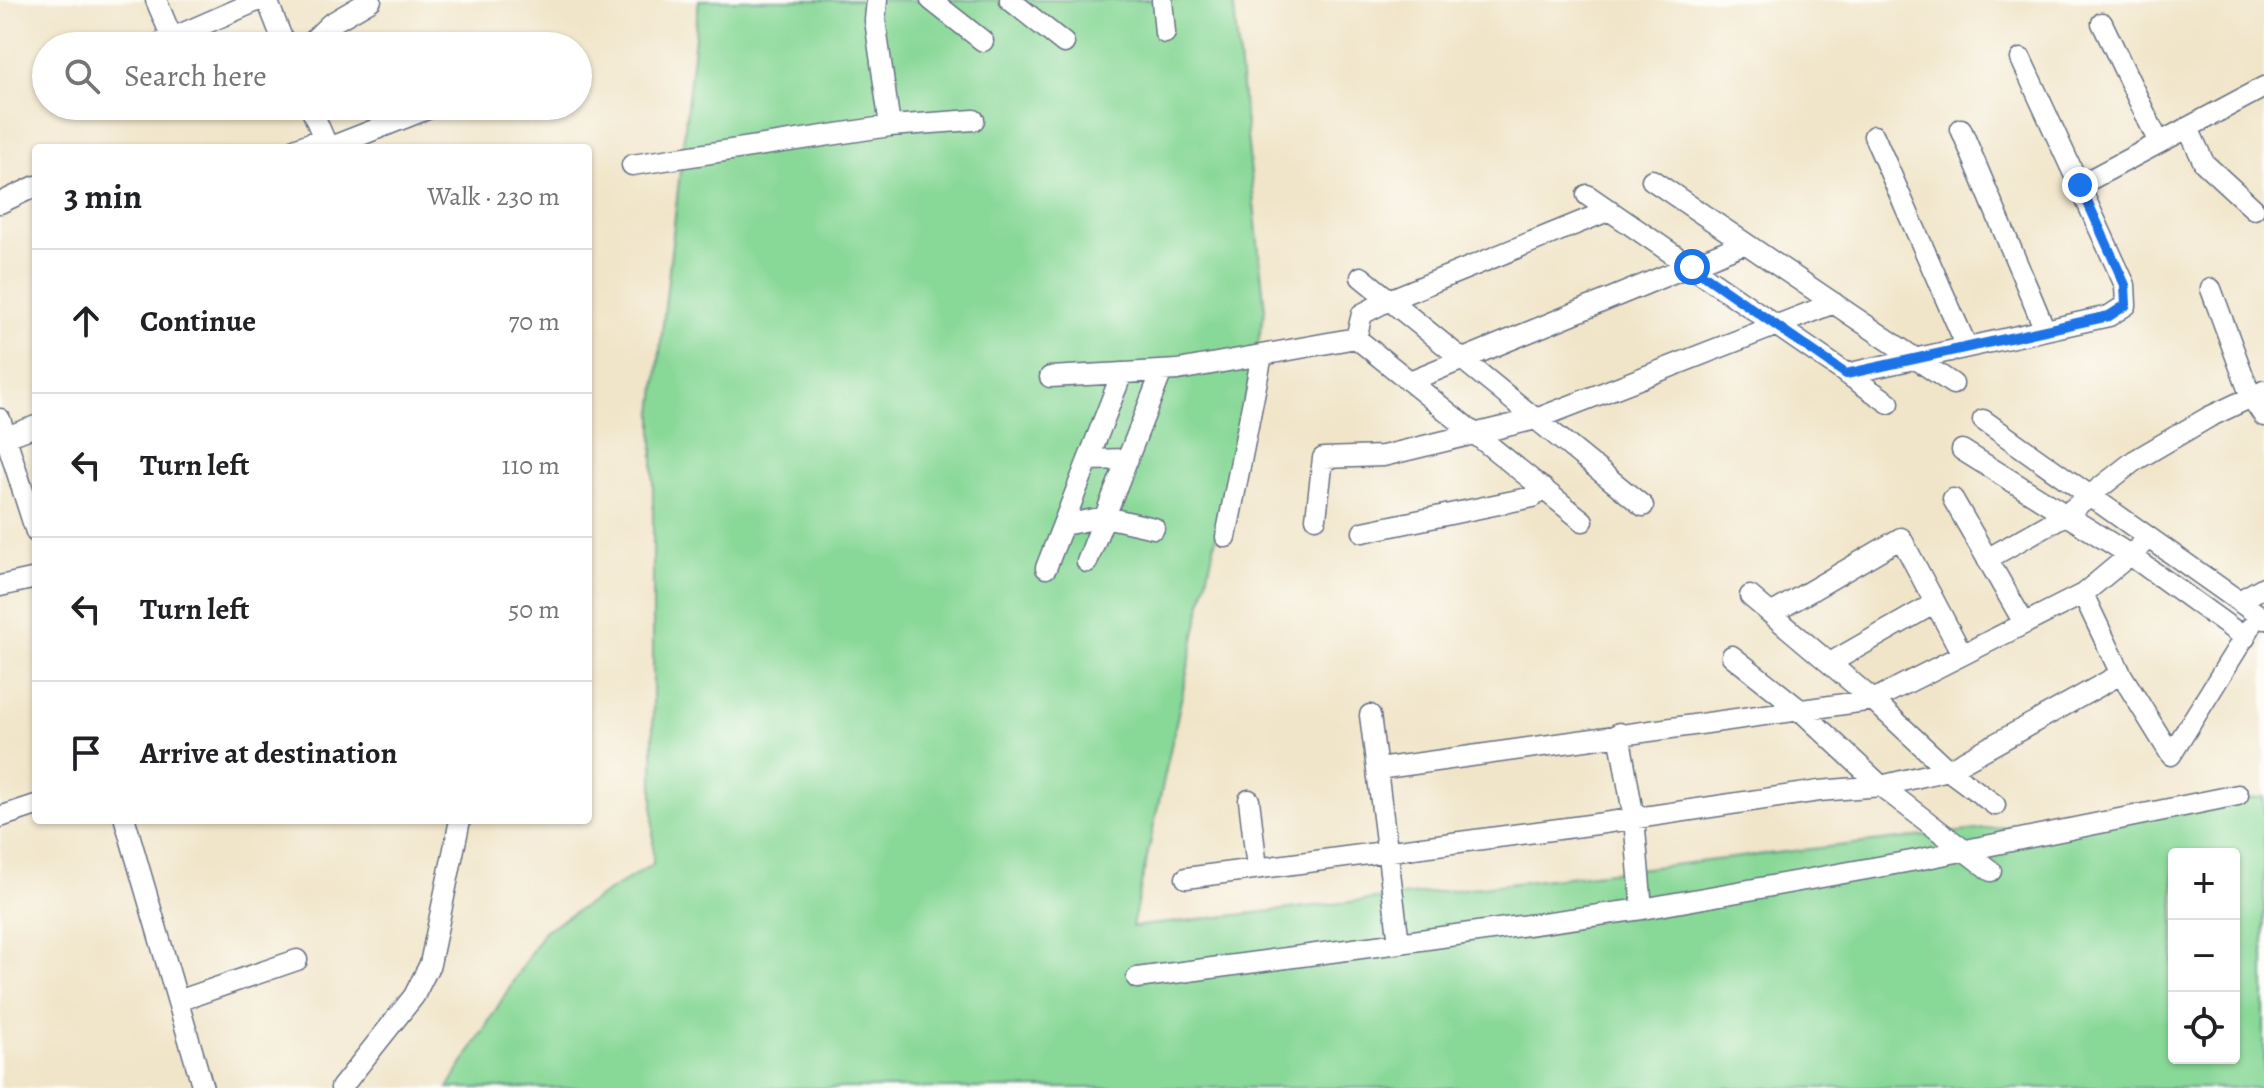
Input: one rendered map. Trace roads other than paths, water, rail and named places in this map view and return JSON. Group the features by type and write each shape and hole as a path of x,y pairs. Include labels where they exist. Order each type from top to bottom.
{"street":[{"path":"156,0 161,32"},
{"path":"186,32 259,0"},
{"path":"267,0 280,32"},
{"path":"322,32 371,0"},
{"path":"877,0 875,20 890,126"},
{"path":"931,0 983,41"},
{"path":"1010,0 1064,43"},
{"path":"1162,0 1165,33"},
{"path":"2102,23 2159,143"},
{"path":"1846,374 2109,316 2126,305 2125,285 2021,59"},
{"path":"2080,185 2264,87"},
{"path":"316,120 327,144 395,120"},
{"path":"632,165 890,126 974,120"},
{"path":"2188,128 2204,163 2254,209"},
{"path":"1961,129 2045,330"},
{"path":"1874,136 1967,347"},
{"path":"1652,180 1953,384"},
{"path":"0,203 32,188"},
{"path":"1587,195 1889,403"},
{"path":"1356,338 1362,314 1389,300 1610,210"},
{"path":"1410,381 1745,243"},
{"path":"1361,277 1643,506"},
{"path":"2211,289 2258,394 2264,416"},
{"path":"1316,518 1323,458 1383,456 1472,431 1536,419 1834,303"},
{"path":"1050,377 1162,371 1356,338 1583,521"},
{"path":"1226,537 1262,355"},
{"path":"1087,562 1162,371"},
{"path":"1046,568 1122,373"},
{"path":"1987,559 2065,515 2134,461 2258,394"},
{"path":"1983,420 2261,617 2171,755 2121,674 2083,594"},
{"path":"32,426 3,428 32,519"},
{"path":"1962,450 2130,555 2245,638"},
{"path":"1088,460 1128,459"},
{"path":"1363,532 1533,497 1543,488"},
{"path":"1953,499 2024,623"},
{"path":"1063,525 1105,517 1154,528"},
{"path":"1771,614 1901,538 1962,654"},
{"path":"1378,769 1873,700 2083,594 2149,539"},
{"path":"0,586 32,579"},
{"path":"2239,601 2264,587"},
{"path":"1750,596 1873,700 1948,770 1995,805"},
{"path":"1830,663 1935,603"},
{"path":"1732,656 1799,709 1881,786 1991,871"},
{"path":"1186,878 1634,819 1819,791 1881,786 1948,770 2121,674"},
{"path":"1370,715 1399,943"},
{"path":"1619,733 1634,819 1642,909"},
{"path":"1137,978 1642,909 1964,850 2238,795"},
{"path":"1249,800 1257,868"},
{"path":"0,817 32,806"},
{"path":"126,824 203,1088"},
{"path":"341,1088 414,996 430,964 459,824"},
{"path":"178,1001 297,960"}]}
